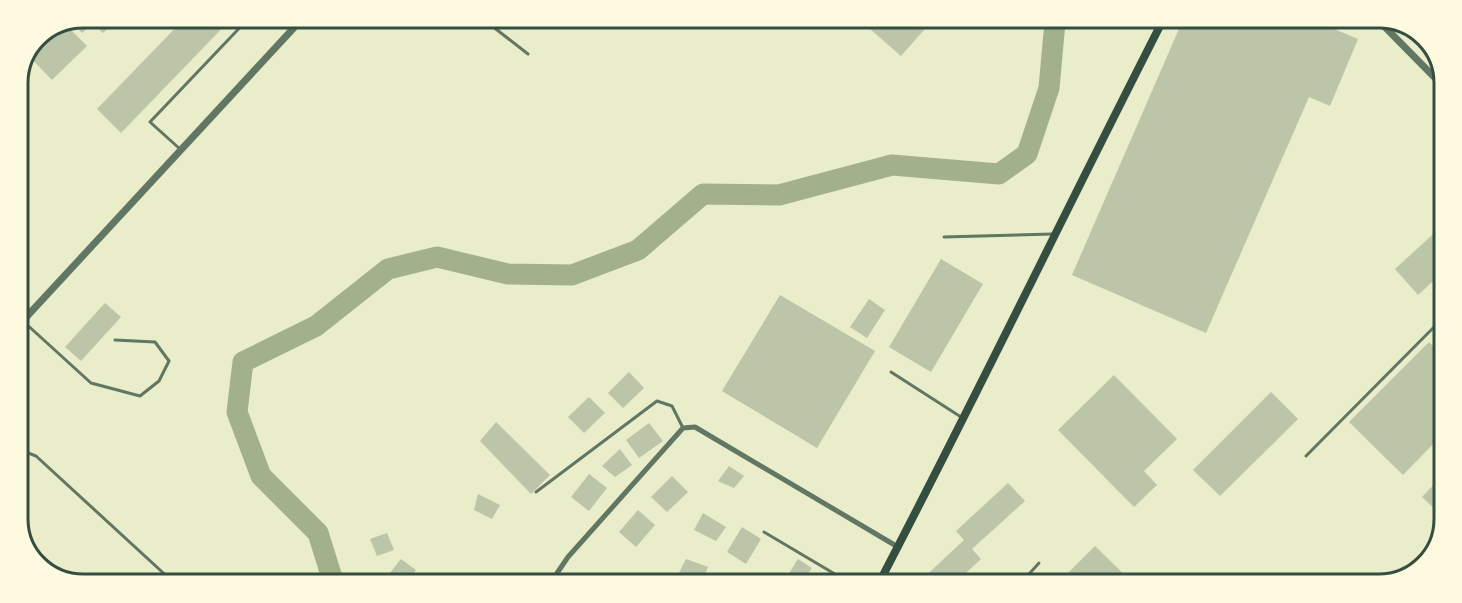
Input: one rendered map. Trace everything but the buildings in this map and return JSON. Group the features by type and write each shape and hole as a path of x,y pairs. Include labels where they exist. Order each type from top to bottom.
{"main road":[{"path":"884,574 965,420 1053,234 1159,28"}],"street":[{"path":"29,313 293,28"},
{"path":"1389,30 1432,75"},
{"path":"556,574 568,557 683,428 695,427 708,432 898,547"}],"lane":[{"path":"180,149 150,122 239,28"},
{"path":"494,28 528,54"},
{"path":"944,237 1053,234"},
{"path":"1306,456 1434,327"},
{"path":"29,330 92,383 140,396 159,381 169,362 155,342 115,340"},
{"path":"891,372 965,420"},
{"path":"536,492 657,401 672,406 683,428"},
{"path":"29,453 36,456 164,574"},
{"path":"764,532 835,574"},
{"path":"1029,574 1039,563"}],"waterway":[{"path":"331,574 318,533 261,476 237,412 243,362 316,326 388,269 437,257 508,274 572,275 638,250 703,194 779,195 892,165 999,174 1027,154 1049,88 1054,28"}]}
